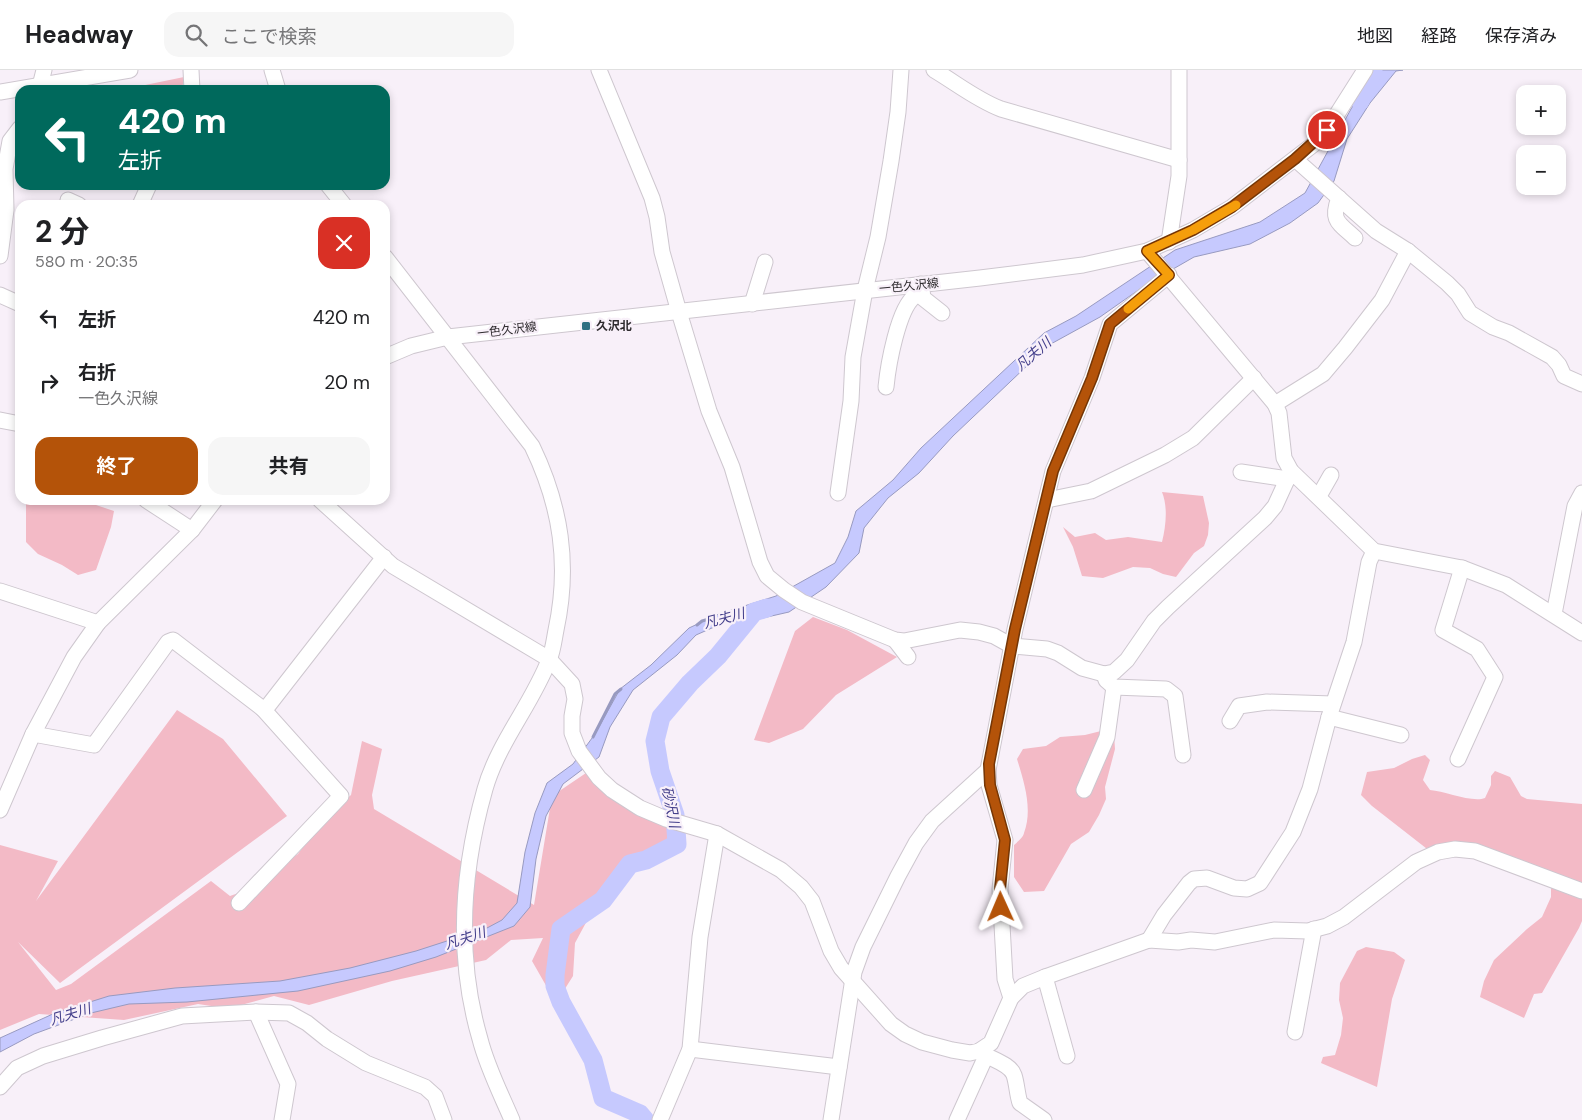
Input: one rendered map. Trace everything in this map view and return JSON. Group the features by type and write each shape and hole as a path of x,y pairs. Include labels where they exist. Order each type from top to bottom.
{"street":[{"path":"41,85 44,70"},
{"path":"55,85 130,70"},
{"path":"191,70 192,85"},
{"path":"272,70 276,85"},
{"path":"600,70 652,198 662,252 709,411 732,467 760,562 767,576 802,602 895,640 904,641 960,630 994,636 1012,646 1047,649 1058,653 1082,668 1104,674 1114,672 1127,660 1154,621 1265,518 1275,506 1289,475 1284,458 1279,413 1254,378 1151,255"},
{"path":"838,493 851,401 853,357 865,290 878,237 891,161 898,112 901,70"},
{"path":"934,70 972,92 985,103 1001,109 1179,160"},
{"path":"1170,242 1179,176 1179,70"},
{"name":"一色久沢線","path":"390,355 411,346 448,337 865,290 922,289 1151,255 1232,207 1295,159 1327,130 1365,70"},
{"path":"0,92 15,90"},
{"path":"0,256 6,210 5,169 10,142 15,135"},
{"path":"1295,159 1376,230 1408,252 1447,283 1458,294 1470,313 1552,357 1559,365 1564,376 1582,384"},
{"path":"332,190 340,200"},
{"path":"1337,196 1334,210 1338,222 1355,238"},
{"path":"1274,404 1322,374 1345,348 1382,300 1408,252"},
{"path":"752,304 765,262"},
{"path":"390,263 532,446 545,474 561,538 563,566 562,599 549,659 496,762 486,786 470,851 466,886 465,952 473,1008 480,1040 512,1120"},
{"path":"1011,998 1006,979 1000,889 1005,840 990,785 988,770 1012,646 1053,471 1092,378 1110,324 1169,275"},
{"path":"922,289 923,298 942,313"},
{"path":"886,387 888,363 896,332 906,308 922,289"},
{"path":"0,296 15,302"},
{"path":"1047,500 1091,491 1165,455 1193,438 1254,378"},
{"path":"0,420 15,423"},
{"path":"1241,472 1289,475 1319,496 1374,550 1462,568 1506,585 1582,633"},
{"path":"1319,496 1331,476"},
{"path":"1554,614 1575,506 1582,493"},
{"path":"154,505 192,530"},
{"path":"0,809 33,734 74,658 98,623 192,530 211,505"},
{"path":"326,505 394,566 549,659 572,684 575,699 572,732 579,751 599,778 612,790 640,808 666,819 718,834 781,870 801,887 812,901 831,950 841,968 890,1024 922,1042 952,1050 982,1053 1008,1067 1014,1074 1020,1103 1044,1120"},
{"path":"1149,940 1164,915 1194,879 1207,878 1234,888 1247,890 1260,883 1293,832 1310,789 1331,711 1354,642 1369,562 1374,550"},
{"path":"263,709 268,706 384,558"},
{"path":"1458,758 1495,676 1477,649 1443,630 1462,568"},
{"path":"0,591 98,623"},
{"path":"33,734 94,745 168,642 173,640 263,709 341,796 239,903"},
{"path":"895,640 908,658"},
{"path":"1104,674 1106,680 1114,687 1166,689 1175,696 1183,755"},
{"path":"1084,790 1107,736 1114,687"},
{"path":"1230,721 1239,706 1267,702 1331,711 1401,735"},
{"path":"831,1120 854,972 863,947 916,843 932,821 988,770"},
{"path":"660,1120 690,1049 700,937 718,834"},
{"path":"957,1120 982,1053 990,1043 1011,998 1023,986 1044,977 1149,940 1215,942 1274,930 1308,930 1327,926 1344,917 1416,862 1438,852 1455,849 1475,851 1582,891"},
{"path":"1295,1032 1314,929"},
{"path":"1044,977 1067,1056"},
{"path":"0,1087 17,1068 43,1056 182,1016 256,1012 289,1013 366,1063 425,1088 435,1096 444,1120"},
{"path":"256,1012 288,1084 282,1120"},
{"path":"690,1049 839,1067"}],"shaded area":[{"path":"184,77 183,85 145,85"},
{"path":"1162,492 1203,496 1209,523 1208,535 1204,546 1194,553 1176,577 1150,568 1133,567 1103,578 1082,576 1073,547 1063,527 1075,537 1095,533 1106,540 1128,537 1162,542 1166,517"},
{"path":"26,505 96,505 114,511 111,527 96,570 78,575 38,554 26,542"},
{"path":"813,617 847,630 897,657 836,695 803,729 769,743 754,740 795,631"},
{"path":"177,710 223,739 287,816 60,983 18,942 56,990 71,984 211,881 230,896 244,891 298,854 323,819 351,795 362,741 382,749 372,795 374,809 534,905 552,796 586,773 674,832 669,851 640,854 611,883 596,904 575,943 573,976 556,1003 532,961 543,938 511,940 486,960 392,981 309,1005 274,996 241,1005 218,1007 198,1004 124,1020 39,1014 0,1030 0,845 58,861 36,901"},
{"path":"1101,731 1114,735 1115,749 1105,787 1106,799 1099,815 1089,832 1071,844 1044,891 1024,892 1014,877 1014,845 1023,835 1028,815 1028,805 1017,759 1023,749 1046,746 1060,737 1085,735"},
{"path":"1425,755 1430,760 1423,780 1430,790 1466,798 1485,798 1491,785 1491,776 1495,771 1510,777 1521,796 1527,799 1582,804 1582,890 1477,852 1431,852 1372,806 1361,795 1367,772 1394,768"},
{"path":"1551,883 1582,897 1582,921 1542,993 1534,994 1524,1018 1480,997 1484,981 1494,960 1542,917 1551,897"},
{"path":"1366,947 1394,952 1405,960 1392,999 1377,1087 1321,1063 1323,1057 1335,1055 1341,1035 1343,1018 1339,1000 1340,983 1357,951"}],"water":[{"path":"1375,70 1403,70 1396,71 1370,103 1347,139 1334,181 1318,203 1290,223 1250,244 1194,257 1147,284 1100,317 1049,345 953,436 919,473 888,498 864,528 859,553 826,587 789,612 754,620 734,622 730,620 696,635 677,655 633,690 610,727 599,757 563,784 546,816 536,859 530,907 514,926 436,957 390,971 298,991 187,1002 129,1004 91,1013 34,1034 0,1052 0,1038 55,1013 109,996 175,988 280,981 350,968 416,951 487,928 502,920 517,903 525,852 535,813 547,783 573,764 595,734 620,689 651,665 689,628 719,614 776,596 835,563 848,537 856,511 893,480 921,448 1044,333 1076,316 1175,250 1260,222 1305,193 1351,109"}],"waterway":[{"name":"凡夫川","path":"1360,101 1373,70"},
{"name":"砂沢川","path":"645,1120 640,1114 603,1098 593,1060 561,1002 555,986 561,929 603,900 630,864 646,860 677,844 675,815 660,771 655,741 661,717 690,683 718,656 754,612 767,608"},
{"name":"凡夫川","path":"697,625 709,619"},
{"name":"凡夫川","path":"593,737 615,694 621,689"}],"slow traffic":[{"path":"1128,309 1169,275 1147,251 1170,242 1236,205"}],"place":[{"name":"久沢北","path":"586,326"}],"route":[{"path":"1001,907 1000,889 1005,840 990,785 989,764 1015,629 1053,471 1092,378 1110,324 1169,275 1147,251 1170,242 1232,207 1314,144 1327,130"}]}
